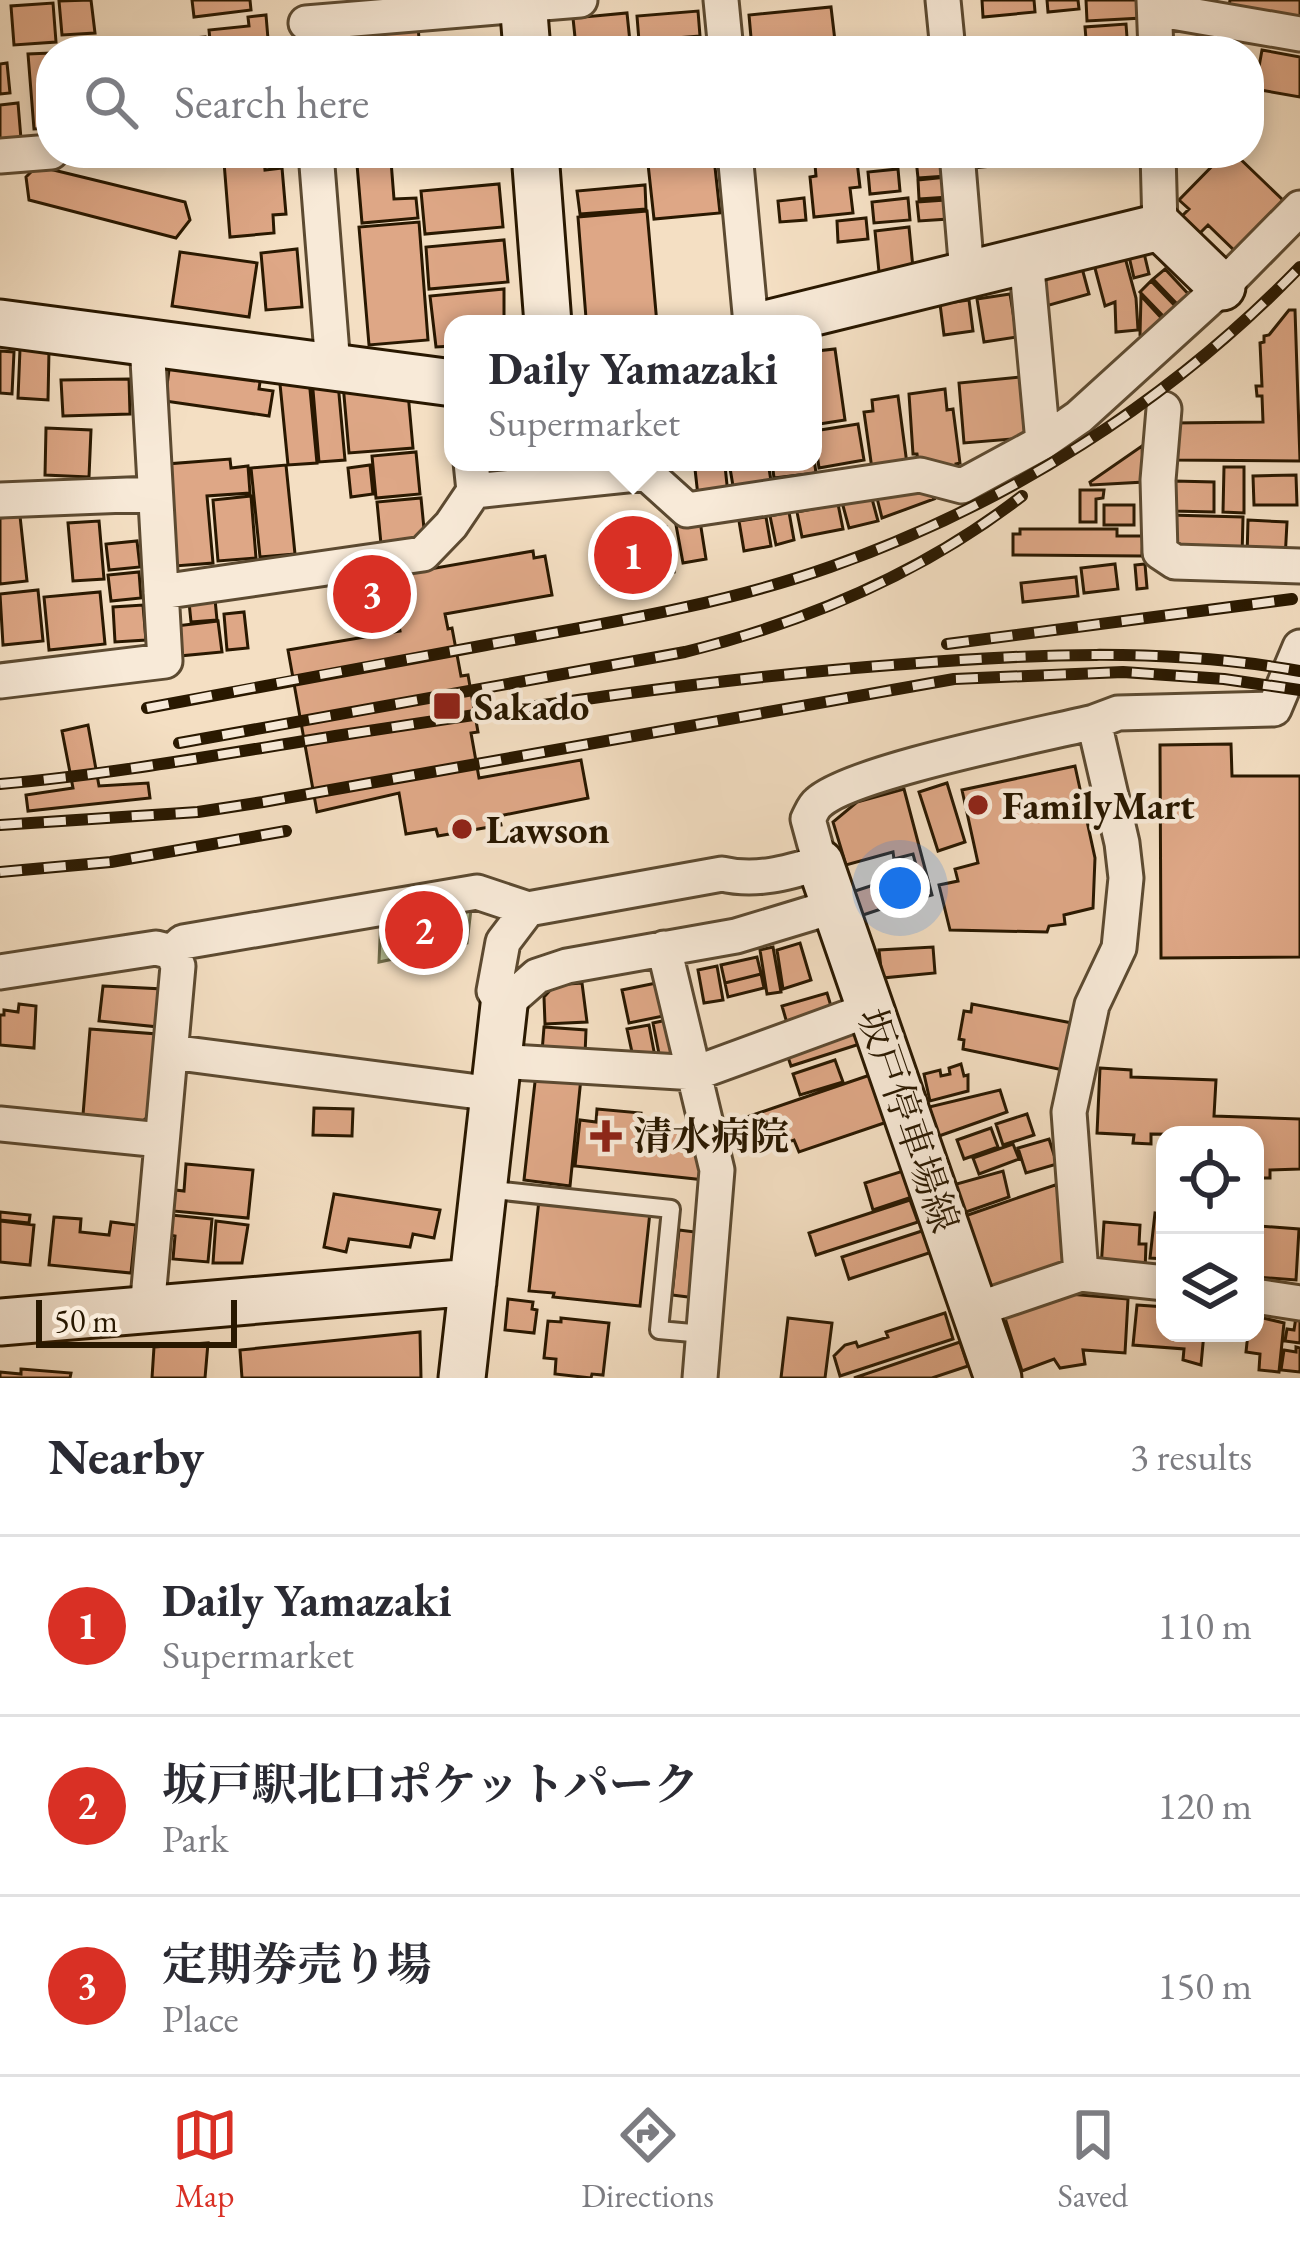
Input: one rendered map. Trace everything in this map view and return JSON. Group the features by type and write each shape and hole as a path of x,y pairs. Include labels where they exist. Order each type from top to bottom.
{"street":[{"path":"306,25 580,0"},
{"path":"721,0 725,36"},
{"path":"943,0 947,36"},
{"path":"523,2 526,36"},
{"path":"1156,36 1155,5 1300,34"},
{"path":"0,156 36,153"},
{"path":"317,168 333,366"},
{"path":"536,168 547,315"},
{"path":"736,168 750,315"},
{"path":"958,168 967,273"},
{"path":"1158,168 1160,227 1222,287"},
{"path":"650,471 687,510 920,475 962,486 1043,442 1130,374 1300,208"},
{"path":"801,315 1160,227"},
{"path":"1026,258 1043,442"},
{"path":"0,323 444,382"},
{"path":"0,681 165,661 147,342"},
{"path":"1164,409 1158,479 1160,552 1175,562 1300,566"},
{"path":"161,592 423,554 451,525 473,476 569,471"},
{"path":"0,500 153,494"},
{"path":"172,952 183,941 477,892 528,908 722,874 742,879 787,874 820,863 808,819 818,803 845,788 1118,713 1274,709 1300,647"},
{"path":"1081,1274 1069,1112 1092,1005 1119,948 1126,878 1094,722"},
{"name":"坂戸停車場線","path":"820,863 998,1378"},
{"path":"736,936 745,914 742,879"},
{"path":"504,1005 537,976 567,966 736,936 835,907"},
{"path":"462,1378 504,1005 494,991 503,942 528,908"},
{"path":"0,972 157,948 172,952"},
{"path":"664,948 717,1171 700,1378"},
{"path":"147,1310 178,967 172,952"},
{"path":"171,1052 496,1077 696,1073 871,1009"},
{"path":"0,1124 161,1140"},
{"path":"975,1310 1081,1274 1156,1282"},
{"path":"0,1322 473,1282"},
{"path":"1264,1297 1300,1303"}],"lane":[{"path":"483,1189 671,1209 659,1330 704,1334"}],"green space":[{"path":"472,901 467,943 379,962 381,916"}],"building":[{"path":"91,0 95,33 62,35 59,1"},
{"path":"192,0 250,0 251,10 194,17"},
{"path":"982,0 1034,0 1035,12 983,17"},
{"path":"1047,0 1078,0 1079,9 1048,12"},
{"path":"1086,0 1141,0 1142,18 1087,21"},
{"path":"1230,0 1300,0 1300,19 1229,6"},
{"path":"53,3 56,36 36,36 36,43 14,45 11,6"},
{"path":"831,7 834,36 751,36 749,15"},
{"path":"698,11 700,36 639,36 637,16"},
{"path":"627,13 629,36 575,36 573,18"},
{"path":"266,15 268,36 210,36 209,30 249,26 248,17"},
{"path":"1126,24 1127,36 1086,36 1085,27"},
{"path":"418,26 419,36 347,36 347,32"},
{"path":"1264,50 1300,57 1300,97 1264,91"},
{"path":"28,54 36,54 36,129 34,129"},
{"path":"7,63 10,93 0,94 0,64"},
{"path":"18,103 21,139 0,141 0,105"},
{"path":"36,167 45,168 185,202 190,220 176,238 29,200 26,177"},
{"path":"224,168 282,168 286,214 273,215 274,233 230,237"},
{"path":"357,168 392,168 394,199 416,198 418,218 362,223"},
{"path":"648,168 715,168 720,213 654,219"},
{"path":"815,168 858,168 860,187 850,188 853,213 814,217 810,177 816,176"},
{"path":"917,168 947,168 947,176 918,178"},
{"path":"1210,168 1250,168 1285,202 1237,253 1208,225 1199,234 1182,216 1189,209 1179,200"},
{"path":"898,169 900,191 870,194 868,172"},
{"path":"947,177 949,197 919,199 918,180"},
{"path":"499,184 503,227 425,234 421,191"},
{"path":"645,185 646,209 580,214 577,191"},
{"path":"804,198 806,220 780,222 778,201"},
{"path":"908,198 910,220 874,223 872,202"},
{"path":"946,200 948,219 919,221 917,202"},
{"path":"647,211 656,315 586,315 578,217"},
{"path":"866,218 868,239 838,242 837,221"},
{"path":"419,222 428,340 369,345 359,227"},
{"path":"909,227 913,268 879,272 875,231"},
{"path":"1140,236 1149,274 1134,278 1125,239"},
{"path":"504,240 508,282 429,289 426,247"},
{"path":"297,249 302,307 266,310 261,253"},
{"path":"1123,250 1136,298 1138,330 1116,332 1115,302 1105,306 1092,257"},
{"path":"180,252 257,263 249,317 172,306"},
{"path":"1079,257 1089,294 1046,306 1036,268"},
{"path":"1165,269 1192,298 1181,308 1153,279"},
{"path":"1151,281 1179,310 1168,321 1140,292"},
{"path":"504,289 504,315 444,315 444,347 436,347 430,296"},
{"path":"1010,294 1017,337 984,342 977,299"},
{"path":"1141,296 1165,322 1145,342 1140,335"},
{"path":"969,300 973,331 944,335 940,304"},
{"path":"1289,310 1295,310 1300,461 1171,460 1173,423 1263,422 1262,396 1257,396 1256,386 1262,386 1260,343"},
{"path":"20,349 49,350 48,400 18,398"},
{"path":"835,349 845,420 822,424 822,350"},
{"path":"0,351 14,352 12,394 0,393"},
{"path":"170,362 261,375 259,389 273,391 269,416 165,401"},
{"path":"279,374 309,379 317,463 288,465"},
{"path":"1020,377 1025,438 964,443 959,383"},
{"path":"312,378 338,383 345,460 319,462"},
{"path":"129,379 130,414 63,416 61,380"},
{"path":"343,384 408,393 413,448 349,453"},
{"path":"945,389 947,410 953,409 957,472 919,468 917,454 913,454 909,394"},
{"path":"898,396 907,464 872,469 864,412 873,411 872,400"},
{"path":"858,424 864,460 822,467 822,430"},
{"path":"46,428 91,430 89,477 45,475"},
{"path":"1142,446 1144,482 1091,485 1090,482"},
{"path":"416,452 420,494 376,498 372,456"},
{"path":"230,459 231,468 248,466 250,493 207,496 213,563 175,566 167,464"},
{"path":"286,465 295,554 260,557 251,468"},
{"path":"370,465 373,494 351,497 348,468"},
{"path":"1224,467 1244,467 1244,513 1223,512"},
{"path":"695,471 726,471 728,494 698,496"},
{"path":"730,471 769,471 771,481 733,486"},
{"path":"773,471 816,471 816,473 774,478"},
{"path":"1296,475 1297,505 1254,505 1253,476"},
{"path":"1174,481 1214,482 1214,512 1173,511"},
{"path":"927,488 934,499 882,518 877,498"},
{"path":"1080,490 1104,490 1103,498 1096,499 1096,522 1080,522"},
{"path":"871,495 878,521 849,528 842,502"},
{"path":"251,496 256,558 218,561 213,500"},
{"path":"421,498 425,539 381,544 377,502"},
{"path":"838,504 843,529 802,537 797,512"},
{"path":"1104,505 1134,505 1134,525 1104,525"},
{"path":"789,512 794,540 776,545 770,516"},
{"path":"1169,515 1243,517 1242,557 1185,555 1170,543"},
{"path":"20,516 27,581 0,584 0,518"},
{"path":"766,517 771,546 744,551 739,521"},
{"path":"1248,520 1287,522 1285,560 1247,558"},
{"path":"99,521 104,579 73,581 68,523"},
{"path":"700,521 706,559 683,563 676,525"},
{"path":"666,527 674,572 601,584 593,539"},
{"path":"1020,529 1117,529 1117,536 1143,536 1142,556 1013,555 1013,534 1020,534"},
{"path":"137,541 140,567 109,570 106,544"},
{"path":"533,551 534,558 545,556 552,595 445,614 461,676 468,675 478,732 471,733 479,778 581,760 588,798 499,816 501,825 438,836 436,829 406,834 399,793 317,812 288,650 400,631 390,576"},
{"path":"1115,564 1118,589 1084,593 1081,568"},
{"path":"1145,564 1147,588 1137,589 1135,565"},
{"path":"139,572 141,598 111,601 108,575"},
{"path":"388,575 393,607 356,613 350,582"},
{"path":"1076,577 1078,596 1023,602 1021,583"},
{"path":"38,590 43,641 3,645 0,594"},
{"path":"100,592 105,644 49,650 44,597"},
{"path":"215,599 217,620 191,622 189,602"},
{"path":"143,605 146,640 115,642 113,607"},
{"path":"244,612 248,648 227,650 224,614"},
{"path":"218,621 222,652 179,656 176,626"},
{"path":"88,725 99,786 148,783 150,798 28,811 26,795 73,788 62,731"},
{"path":"1231,744 1232,776 1300,776 1300,957 1161,958 1160,745"},
{"path":"1075,766 1095,858 1093,908 1064,915 1065,924 1049,926 1047,932 950,930 939,885 958,881 955,869 978,863 962,790"},
{"path":"947,783 965,842 938,851 919,792"},
{"path":"904,789 932,895 925,897 913,854 894,859 893,852 846,865 833,822 857,802"},
{"path":"892,879 899,903 860,916 852,892"},
{"path":"800,943 811,980 783,989 777,950"},
{"path":"773,947 781,992 767,994 760,950"},
{"path":"933,947 935,973 882,978 879,950"},
{"path":"757,957 761,974 725,983 721,965"},
{"path":"717,966 723,1000 704,1003 698,970"},
{"path":"761,974 764,988 728,997 725,983"},
{"path":"666,981 673,1014 629,1023 622,990"},
{"path":"582,983 587,1022 545,1024 544,997 555,985"},
{"path":"103,986 163,989 159,1027 99,1021"},
{"path":"827,993 834,1016 789,1030 782,1006"},
{"path":"19,1004 36,1006 34,1048 0,1045 0,1015 4,1010 18,1012"},
{"path":"972,1004 1072,1023 1063,1070 963,1049 964,1040 959,1039 964,1011 971,1012"},
{"path":"676,1018 685,1059 661,1064 653,1023"},
{"path":"649,1025 656,1062 635,1066 627,1029"},
{"path":"544,1027 586,1030 585,1055 542,1052"},
{"path":"861,1027 866,1042 791,1066 786,1051"},
{"path":"90,1029 157,1034 150,1115 143,1121 83,1115"},
{"path":"835,1060 843,1082 800,1095 793,1074"},
{"path":"961,1064 964,1076 968,1075 968,1091 930,1101 924,1074 940,1070 941,1076 950,1074 949,1068"},
{"path":"1100,1068 1131,1070 1131,1077 1216,1080 1214,1116 1300,1119 1300,1169 1270,1170 1270,1178 1264,1178 1264,1126 1156,1126 1151,1144 1133,1143 1134,1135 1097,1133"},
{"path":"536,1073 581,1078 570,1186 524,1180"},
{"path":"870,1075 887,1122 799,1152 794,1140 753,1154 741,1119"},
{"path":"1000,1090 1007,1112 939,1136 929,1107"},
{"path":"314,1108 353,1109 352,1136 313,1135"},
{"path":"597,1109 641,1113 640,1121 656,1123 655,1128 701,1133 705,1180 575,1166 580,1120 596,1122"},
{"path":"1027,1114 1034,1135 1003,1145 996,1124"},
{"path":"991,1128 998,1147 964,1159 957,1140"},
{"path":"1049,1139 1057,1164 1026,1173 1018,1148"},
{"path":"1013,1144 1019,1159 979,1174 973,1158"},
{"path":"186,1164 253,1170 248,1218 173,1211 175,1190 184,1191"},
{"path":"903,1171 912,1197 873,1210 865,1183"},
{"path":"1003,1171 1009,1197 966,1212 961,1208 953,1185"},
{"path":"1058,1184 1065,1264 992,1288 965,1216"},
{"path":"334,1194 440,1210 434,1238 413,1234 410,1247 349,1239 346,1252 324,1247"},
{"path":"539,1200 650,1212 640,1306 529,1291"},
{"path":"910,1200 918,1222 816,1255 809,1233"},
{"path":"0,1212 30,1215 29,1223 0,1220"},
{"path":"1155,1213 1156,1213 1156,1258 1150,1258"},
{"path":"171,1215 212,1219 208,1262 173,1259"},
{"path":"54,1217 81,1219 80,1232 109,1235 111,1222 136,1225 131,1273 49,1265"},
{"path":"0,1221 34,1225 30,1265 0,1262"},
{"path":"216,1221 248,1225 242,1263 213,1263"},
{"path":"1104,1222 1140,1225 1139,1244 1146,1244 1145,1271 1101,1269"},
{"path":"1264,1226 1299,1229 1296,1280 1264,1278"},
{"path":"679,1230 703,1233 696,1298 672,1295"},
{"path":"925,1230 932,1252 849,1279 842,1257"},
{"path":"1069,1294 1128,1299 1125,1353 1083,1350 1085,1364 1060,1368 1054,1359 1022,1371 1004,1315"},
{"path":"508,1299 533,1302 532,1309 537,1310 534,1333 505,1330"},
{"path":"1137,1305 1156,1306 1156,1342 1203,1342 1201,1365 1183,1360 1184,1349 1133,1345"},
{"path":"945,1313 953,1339 840,1376 834,1356 845,1345 856,1342 858,1347 888,1337 886,1332"},
{"path":"1296,1317 1300,1318 1300,1343 1285,1341 1287,1329 1294,1330"},
{"path":"561,1318 609,1323 603,1375 555,1374 556,1359 544,1358 548,1321 561,1322"},
{"path":"788,1318 832,1323 825,1378 781,1378"},
{"path":"1264,1318 1284,1323 1279,1372 1259,1370 1260,1354 1246,1352 1247,1342 1264,1342"},
{"path":"420,1332 421,1378 242,1378 240,1350"},
{"path":"960,1342 968,1366 932,1378 854,1378"},
{"path":"208,1343 205,1378 152,1378 154,1347"},
{"path":"1300,1348 1300,1372 1281,1370 1284,1350 1296,1352"},
{"path":"21,1369 71,1373 70,1378 0,1378 0,1372 21,1374"}],"railway":[{"path":"147,708 660,613 746,593 896,542 960,513 1083,444 1197,362 1300,267"},
{"path":"179,743 730,640 819,610 903,572 1022,496"},
{"path":"947,644 1292,599"},
{"path":"0,784 617,695 823,671 1096,655 1198,658 1300,671"},
{"path":"0,825 198,812 954,679 1123,672 1300,690"},
{"path":"0,872 111,862 286,831"}],"place":[{"name":"Daily Yamazaki","path":"633,555"},
{"name":"定期券売り場","path":"372,594"},
{"name":"Sakado","path":"447,706"},
{"name":"FamilyMart","path":"978,805"},
{"name":"Lawson","path":"462,829"},
{"name":"坂戸駅北口ポケットパーク","path":"424,930"},
{"name":"清水病院","path":"606,1136"}]}
